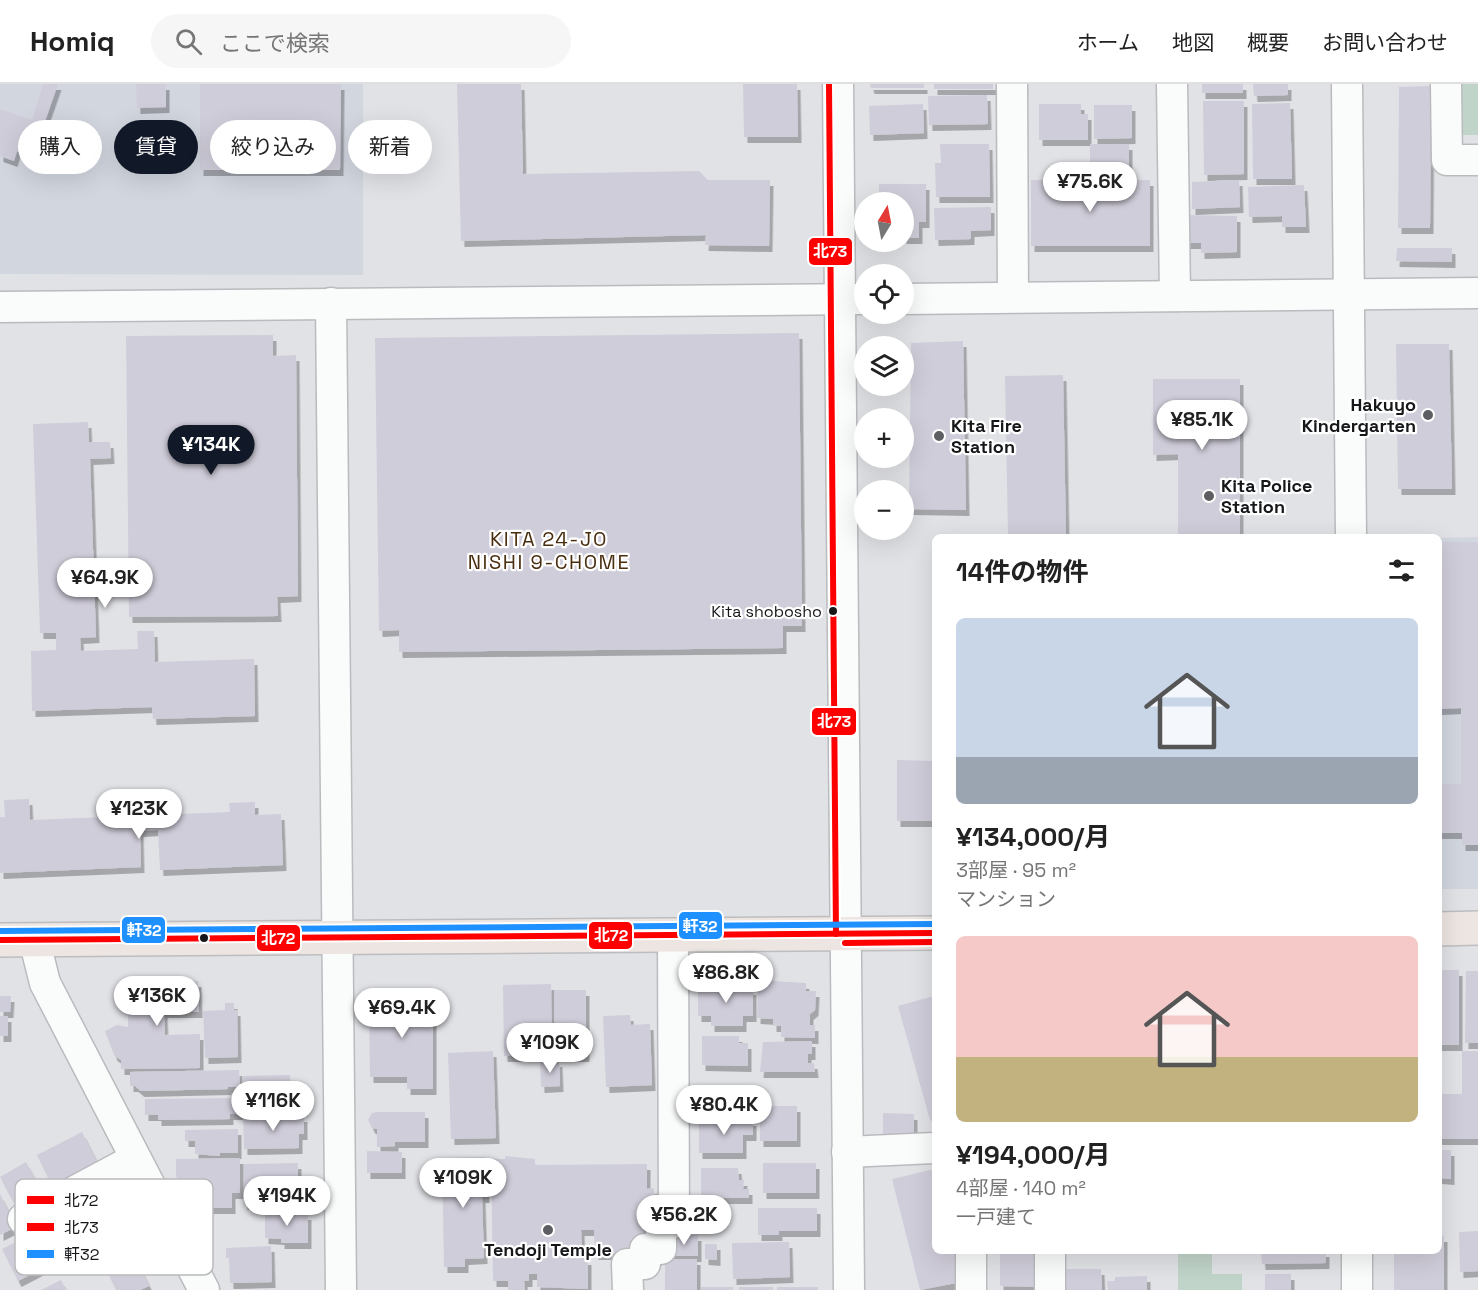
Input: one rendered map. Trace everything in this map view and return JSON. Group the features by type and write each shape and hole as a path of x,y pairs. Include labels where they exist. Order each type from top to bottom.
{"main road":[{"path":"1442,928 1478,928"},
{"path":"0,940 932,933"}],"street":[{"path":"838,84 852,299 845,934 849,1290"},
{"path":"1012,84 1013,297"},
{"path":"1172,84 1175,296"},
{"path":"1347,84 1351,534"},
{"path":"1446,84 1448,160 1478,160"},
{"path":"914,299 1478,293"},
{"path":"0,307 852,299"},
{"path":"331,303 341,1290"},
{"path":"628,1290 627,1264 645,1264 645,1249 661,1249 661,1222 674,1223 673,935"},
{"path":"34,939 45,983 146,1179"},
{"path":"847,1152 932,1148"},
{"path":"97,1179 135,1159"},
{"path":"971,1254 971,1290"},
{"path":"1050,1254 1050,1290"},
{"path":"1357,1254 1357,1290"},
{"path":"196,1275 204,1290"}],"shaded area":[{"path":"0,84 363,84 363,120 348,120 348,174 363,174 363,275 0,274"},
{"path":"1478,537 1478,889 1442,889 1442,538"}],"green space":[{"path":"1449,84 1478,84 1478,135 1450,135"},
{"path":"1178,1254 1212,1254 1212,1274 1242,1274 1242,1290 1178,1290"}],"building":[{"path":"43,84 58,84 45,120 32,120"},
{"path":"136,84 166,84 166,107 137,108"},
{"path":"200,84 341,84 340,170 336,170 336,120 210,120 210,170 200,170"},
{"path":"457,84 521,84 523,174 699,171 708,180 770,180 769,246 705,245 706,235 461,241"},
{"path":"743,84 797,84 798,137 744,137"},
{"path":"870,84 924,84 924,88 871,88"},
{"path":"934,84 993,84 993,89 934,89"},
{"path":"1202,84 1243,84 1243,93 1202,93"},
{"path":"1253,84 1288,84 1288,95 1254,96"},
{"path":"1431,86 1430,228 1398,228 1399,87"},
{"path":"987,95 988,124 929,125 928,96"},
{"path":"1203,101 1244,101 1244,174 1204,175"},
{"path":"1290,103 1292,179 1253,179 1252,104"},
{"path":"923,104 924,133 870,135 869,106"},
{"path":"1039,104 1081,104 1081,114 1088,114 1088,140 1039,140"},
{"path":"1094,105 1132,105 1132,138 1094,139"},
{"path":"0,109 32,120 18,120 18,151 14,161 0,156"},
{"path":"940,144 989,144 990,197 936,197 935,163 941,163"},
{"path":"1090,144 1129,144 1129,171 1090,171"},
{"path":"1031,180 1150,180 1150,246 1031,246"},
{"path":"1239,180 1240,207 1192,209 1192,182"},
{"path":"879,184 926,184 926,222 919,222 919,238 914,238 914,192 879,192"},
{"path":"1304,185 1306,227 1282,227 1282,216 1249,217 1248,187"},
{"path":"991,207 991,230 971,231 971,239 935,240 934,208"},
{"path":"1183,215 1237,216 1237,252 1201,253 1201,243 1183,243"},
{"path":"1397,248 1452,248 1452,262 1396,261"},
{"path":"799,333 802,626 783,626 783,648 399,652 399,630 379,631 375,338"},
{"path":"273,335 273,356 296,355 298,596 277,597 278,616 129,617 126,336"},
{"path":"963,341 966,510 914,509 914,480 909,480 909,468 914,468 914,408 910,408 910,396 914,396 914,343"},
{"path":"1396,344 1449,344 1452,489 1398,489"},
{"path":"1063,375 1066,534 1008,534 1005,376"},
{"name":"Kita Police Station","path":"1153,379 1240,379 1240,534 1178,534 1178,454 1153,455"},
{"path":"88,422 89,442 110,442 111,458 90,459 96,637 80,638 81,651 138,649 137,631 154,631 155,662 254,659 255,716 153,719 152,707 32,711 31,651 56,650 56,633 40,633 33,424"},
{"path":"1442,542 1478,542 1478,845 1462,845 1462,833 1442,833 1442,784 1461,784 1461,708 1442,709"},
{"path":"897,760 932,761 932,821 897,821"},
{"path":"29,799 30,820 230,812 229,803 255,802 255,815 281,814 283,865 160,870 158,830 140,831 141,867 0,873 0,817 5,817 4,800"},
{"path":"1442,970 1459,970 1459,1045 1442,1045"},
{"path":"1466,971 1478,971 1478,1043 1465,1043"},
{"path":"719,978 733,978 733,989 753,989 753,1016 743,1016 743,1026 711,1026 711,1016 698,1016 698,988 719,988"},
{"path":"758,980 806,983 806,991 816,991 815,1010 810,1014 810,1025 815,1025 815,1038 781,1037 781,1026 773,1026 773,1019 757,1018"},
{"path":"198,981 199,1012 164,1012 165,1035 200,1034 200,1068 121,1069 121,1060 114,1055 105,1031 117,1025 128,1027 128,982"},
{"path":"551,984 552,1056 504,1056 503,985"},
{"path":"554,990 586,990 586,1056 555,1056"},
{"path":"433,995 433,1089 407,1089 407,1077 370,1077 369,996"},
{"path":"0,996 11,996 10,1012 0,1012"},
{"path":"932,997 932,1120 930,1120 898,1006"},
{"path":"225,1003 234,1003 234,1010 237,1010 238,1057 205,1058 203,1011 225,1010"},
{"path":"630,1015 631,1025 650,1024 652,1085 606,1087 603,1016"},
{"path":"0,1016 8,1016 8,1036 0,1036"},
{"path":"702,1036 739,1036 739,1043 748,1043 748,1066 702,1065"},
{"path":"812,1041 812,1054 808,1054 808,1063 814,1063 815,1072 760,1072 763,1042"},
{"path":"493,1051 496,1138 451,1139 448,1053"},
{"path":"1462,1051 1478,1051 1478,1139 1442,1139 1442,1094 1462,1094"},
{"path":"559,1061 560,1086 541,1087 540,1062"},
{"path":"239,1070 240,1087 228,1087 228,1089 141,1091 135,1086 130,1086 130,1072"},
{"path":"290,1075 292,1112 253,1113 253,1107 243,1108 242,1076"},
{"path":"239,1098 240,1114 230,1114 230,1119 158,1120 158,1115 145,1115 145,1099"},
{"path":"760,1106 797,1106 797,1141 760,1141"},
{"path":"425,1112 425,1142 395,1142 395,1146 377,1147 377,1129 372,1128 368,1120 372,1113"},
{"path":"883,1113 914,1114 914,1140 883,1141"},
{"path":"304,1116 304,1134 299,1134 299,1148 244,1149 243,1117"},
{"path":"699,1120 753,1120 753,1135 743,1135 743,1153 699,1153"},
{"path":"238,1129 238,1153 220,1153 220,1156 195,1154 195,1141 185,1141 185,1130"},
{"path":"82,1132 98,1164 67,1179 49,1179 37,1155"},
{"path":"1442,1150 1451,1150 1451,1179 1442,1178"},
{"path":"367,1151 402,1152 402,1173 367,1173"},
{"path":"505,1156 535,1159 535,1165 647,1164 647,1189 654,1188 654,1235 638,1236 638,1254 595,1254 594,1230 581,1230 582,1259 588,1259 588,1289 537,1287 537,1274 529,1274 529,1281 524,1281 525,1290 508,1290 508,1281 493,1281 491,1159 505,1159"},
{"path":"485,1157 486,1197 482,1197 484,1258 465,1259 465,1267 444,1267 442,1158"},
{"path":"240,1158 240,1193 232,1193 232,1208 213,1208 213,1179 177,1179 176,1159"},
{"path":"26,1162 36,1179 15,1179 15,1205 0,1177"},
{"path":"298,1163 298,1193 292,1194 292,1202 244,1204 244,1164"},
{"path":"763,1163 816,1163 816,1193 763,1193"},
{"path":"701,1168 738,1168 739,1180 744,1180 743,1189 749,1189 749,1198 701,1198"},
{"path":"932,1169 932,1254 963,1254 961,1282 920,1290 892,1179"},
{"path":"0,1194 15,1228 0,1235"},
{"path":"758,1208 817,1208 817,1231 779,1231 779,1235 758,1235"},
{"path":"265,1213 308,1214 308,1243 281,1243 281,1239 265,1238"},
{"path":"1478,1231 1478,1271 1460,1272 1459,1232"},
{"path":"672,1235 698,1235 698,1256 668,1256"},
{"path":"1442,1236 1444,1236 1444,1290 1394,1290 1394,1254 1442,1254"},
{"path":"15,1242 15,1275 2,1249"},
{"path":"789,1242 790,1277 733,1279 732,1243"},
{"path":"705,1244 717,1244 717,1260 705,1259"},
{"path":"271,1246 272,1282 230,1283 229,1258 226,1258 226,1248"},
{"path":"1000,1254 1035,1254 1035,1287 1000,1286"},
{"path":"1261,1254 1326,1254 1326,1263 1262,1264"},
{"path":"665,1259 697,1259 697,1290 665,1290"},
{"path":"1058,1269 1101,1269 1102,1290 1059,1290"},
{"path":"1265,1274 1291,1274 1291,1290 1265,1290"},
{"path":"15,1275 30,1275 18,1281"},
{"path":"109,1275 144,1275 149,1286 140,1290 116,1290"},
{"path":"1147,1276 1147,1290 1108,1290 1107,1281 1115,1281 1115,1277"},
{"path":"61,1280 66,1290 41,1290"},
{"path":"701,1287 733,1287 733,1290 701,1290"},
{"path":"739,1287 773,1287 773,1290 739,1290"},
{"path":"777,1287 818,1287 818,1290 777,1290"}],"transit line":[{"name":"北73","path":"829,84 836,934"},
{"name":"軒32","path":"0,931 932,924"},
{"name":"北72","path":"0,940 932,933"},
{"name":"北73","path":"845,943 932,942"}],"place":[{"name":"Hakuyo Kindergarten","path":"1428,415"},
{"name":"Kita Fire Station","path":"939,436"},
{"name":"Kita Police Station","path":"1209,496"},
{"name":"Kita shobosho","path":"833,611"},
{"name":"Tendoji Temple","path":"548,1230"}],"district":[{"name":"KITA 24-JO NISHI 9-CHOME","path":"549,550"}]}
